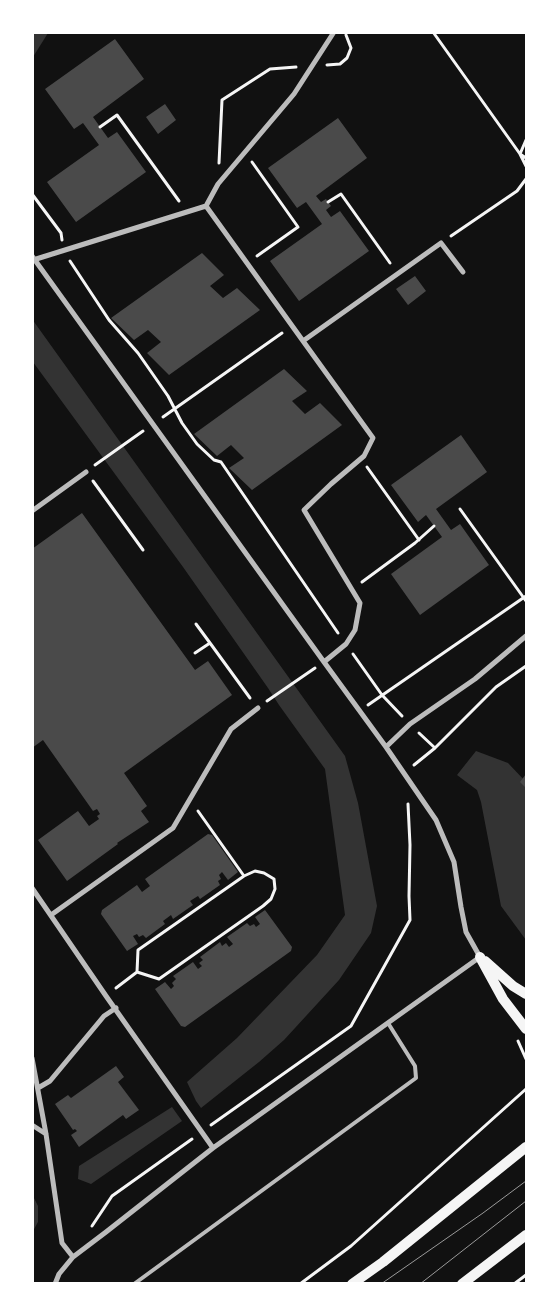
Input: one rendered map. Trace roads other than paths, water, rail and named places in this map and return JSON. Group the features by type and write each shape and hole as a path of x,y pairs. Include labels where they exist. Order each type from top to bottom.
{"main road":[{"path":"480,957 526,994"},
{"path":"480,957 503,999 526,1029"},
{"path":"352,1284 383,1262 526,1146"},
{"path":"462,1284 526,1235"}],"street":[{"path":"55,1284 59,1274 73,1257 213,1148 480,957 466,932 454,862 436,820 386,746 33,258 206,206 218,184 294,94 334,32"},
{"path":"206,206 373,438 364,456 304,510 360,603 355,630 346,644 324,662"},
{"path":"303,341 441,243 463,272"},
{"path":"32,511 86,472"},
{"path":"386,746 410,724 474,679 526,636"},
{"path":"51,915 173,828 231,730 258,708"},
{"path":"32,888 213,1148"},
{"path":"38,1088 50,1081 104,1016 116,1008"},
{"path":"32,1058 46,1134 62,1243 73,1257"},
{"path":"32,1125 46,1134"}],"lane":[{"path":"134,1284 416,1078 415,1066 388,1023"}],"tram line":[{"path":"381,1284 526,1181"},
{"path":"420,1284 526,1201"}]}
